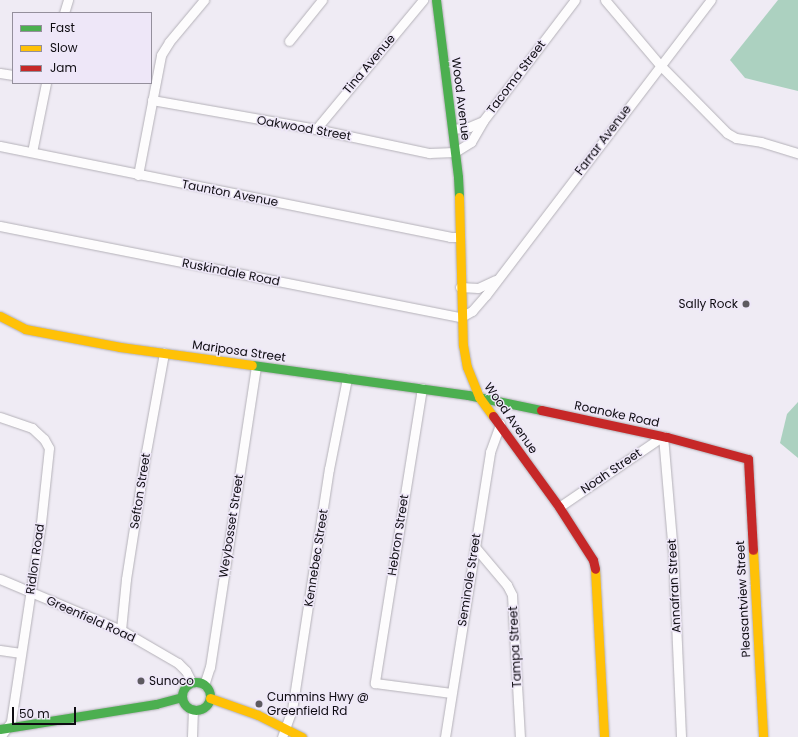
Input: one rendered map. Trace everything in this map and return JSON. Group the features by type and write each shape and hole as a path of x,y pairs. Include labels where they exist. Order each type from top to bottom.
{"main road":[{"name":"Wood Avenue","path":"436,0 455,152 460,237 461,317 463,345 467,366 479,397 559,507 593,560 595,570 604,737"},
{"name":"Mariposa Street","path":"0,316 25,329 120,347 479,397"},
{"name":"Roanoke Road","path":"479,397 663,436 748,459"},
{"name":"Pleasantview Street","path":"748,459 763,737"},
{"path":"192,683 204,685 208,689 210,698 209,702 202,709 193,710 186,705 182,697 185,688 192,683"},
{"path":"3,729 156,704 182,697"},
{"path":"210,698 258,715 284,733 302,737"}],"street":[{"path":"64,12 68,0"},
{"path":"138,175 161,55 169,42 204,0"},
{"path":"289,41 322,0"},
{"name":"Tina Avenue","path":"316,129 423,0"},
{"name":"Tacoma Street","path":"455,152 471,142 483,121 575,0"},
{"path":"605,0 660,65 727,133 736,138 761,142 798,153"},
{"name":"Farrar Avenue","path":"461,317 472,311 482,299 710,0"},
{"path":"0,73 12,75"},
{"path":"32,152 46,84"},
{"name":"Oakwood Street","path":"152,100 316,129 428,153 455,152"},
{"path":"452,129 469,127 483,121"},
{"name":"Taunton Avenue","path":"0,146 450,238 460,237"},
{"name":"Ruskindale Road","path":"0,226 461,317"},
{"name":"Farrar Avenue","path":"460,287 478,288 496,279"},
{"path":"461,302 482,299"},
{"name":"Sefton Street","path":"121,630 126,579 146,452 164,353"},
{"name":"Weybosset Street","path":"204,685 210,666 256,366"},
{"name":"Kennebec Street","path":"284,733 292,710 329,469 347,378"},
{"name":"Hebron Street","path":"422,388 375,683 451,693"},
{"name":"Ridlon Road","path":"0,417 32,428 44,438 49,448 41,523 11,722 3,729 0,737"},
{"name":"Seminole Street","path":"445,737 490,452 500,424"},
{"name":"Noah Street","path":"559,507 663,436"},
{"name":"Annafran Street","path":"663,436 673,553 681,737"},
{"name":"Tampa Street","path":"475,547 507,585 512,595 520,737"},
{"name":"Greenfield Road","path":"0,579 30,593 79,611 121,630 178,663 186,671 192,683"},
{"path":"0,650 21,653"},
{"path":"192,737 193,710"}],"green space":[{"path":"778,0 798,0 798,91 745,78 730,60"},
{"path":"798,402 798,458 780,443 787,414"}],"traffic: fast":[{"path":"436,0 458,177 459,197"},
{"path":"252,365 468,395 541,410"},
{"path":"196,682 206,686 210,696 206,706 196,710 186,706 182,696 186,686 196,682"},
{"path":"0,729 156,704 182,697"}],"traffic: slow":[{"path":"459,197 463,345 467,367 479,397 493,416"},
{"path":"0,316 25,329 120,347 252,365"},
{"path":"753,550 763,737"},
{"path":"595,569 604,737"},
{"path":"210,698 258,715 302,737"}],"traffic: jam":[{"path":"541,410 667,437 748,459 753,550"},
{"path":"493,416 559,507 593,560 595,569"}],"place":[{"name":"Sally Rock","path":"746,304"},
{"name":"Sunoco","path":"141,681"},
{"name":"Cummins Hwy @ Greenfield Rd","path":"259,704"}]}
